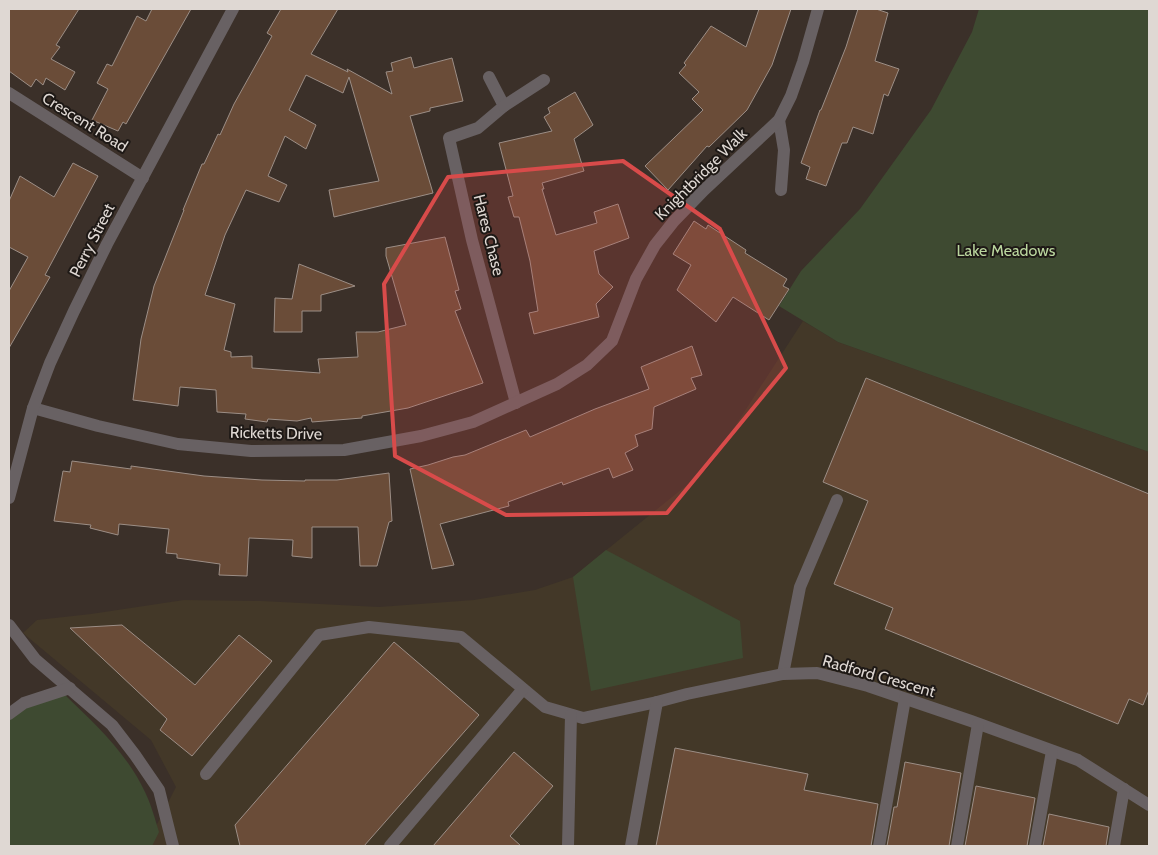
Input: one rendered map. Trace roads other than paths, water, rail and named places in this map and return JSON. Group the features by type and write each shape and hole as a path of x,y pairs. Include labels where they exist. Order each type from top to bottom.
{"street":[{"name":"Perry Street","path":"9,498 33,408 50,363 107,244 233,9"},
{"name":"Knightbridge Walk","path":"516,403 557,384 587,366 612,341 636,279 655,245 688,205 779,120 791,96 804,62 818,9"},
{"path":"488,77 504,106"},
{"name":"Hares Chase","path":"516,403 472,240 449,138 478,128 504,106 544,80"},
{"name":"Crescent Road","path":"9,93 143,178"},
{"path":"779,120 784,150 781,190"},
{"name":"Ricketts Drive","path":"33,408 98,426 178,444 251,451 344,450 421,436 473,422 516,403"},
{"path":"783,674 800,587 837,500"},
{"path":"9,625 35,659 112,726 159,790 173,846"},
{"path":"206,774 319,635 369,627 461,638 545,707 577,716 568,846"},
{"name":"Radford Crescent","path":"577,716 657,702 783,674 817,673 868,686 1078,760 1149,804"},
{"path":"9,714 24,703 70,688"},
{"path":"390,846 523,689"},
{"path":"878,846 906,699"},
{"path":"631,846 657,702"},
{"path":"957,846 978,724"},
{"path":"1035,846 1052,751"},
{"path":"1114,846 1124,789"},
{"path":"164,846 170,833"}],"park label":[{"name":"Lake Meadows","path":"1006,250"}]}
